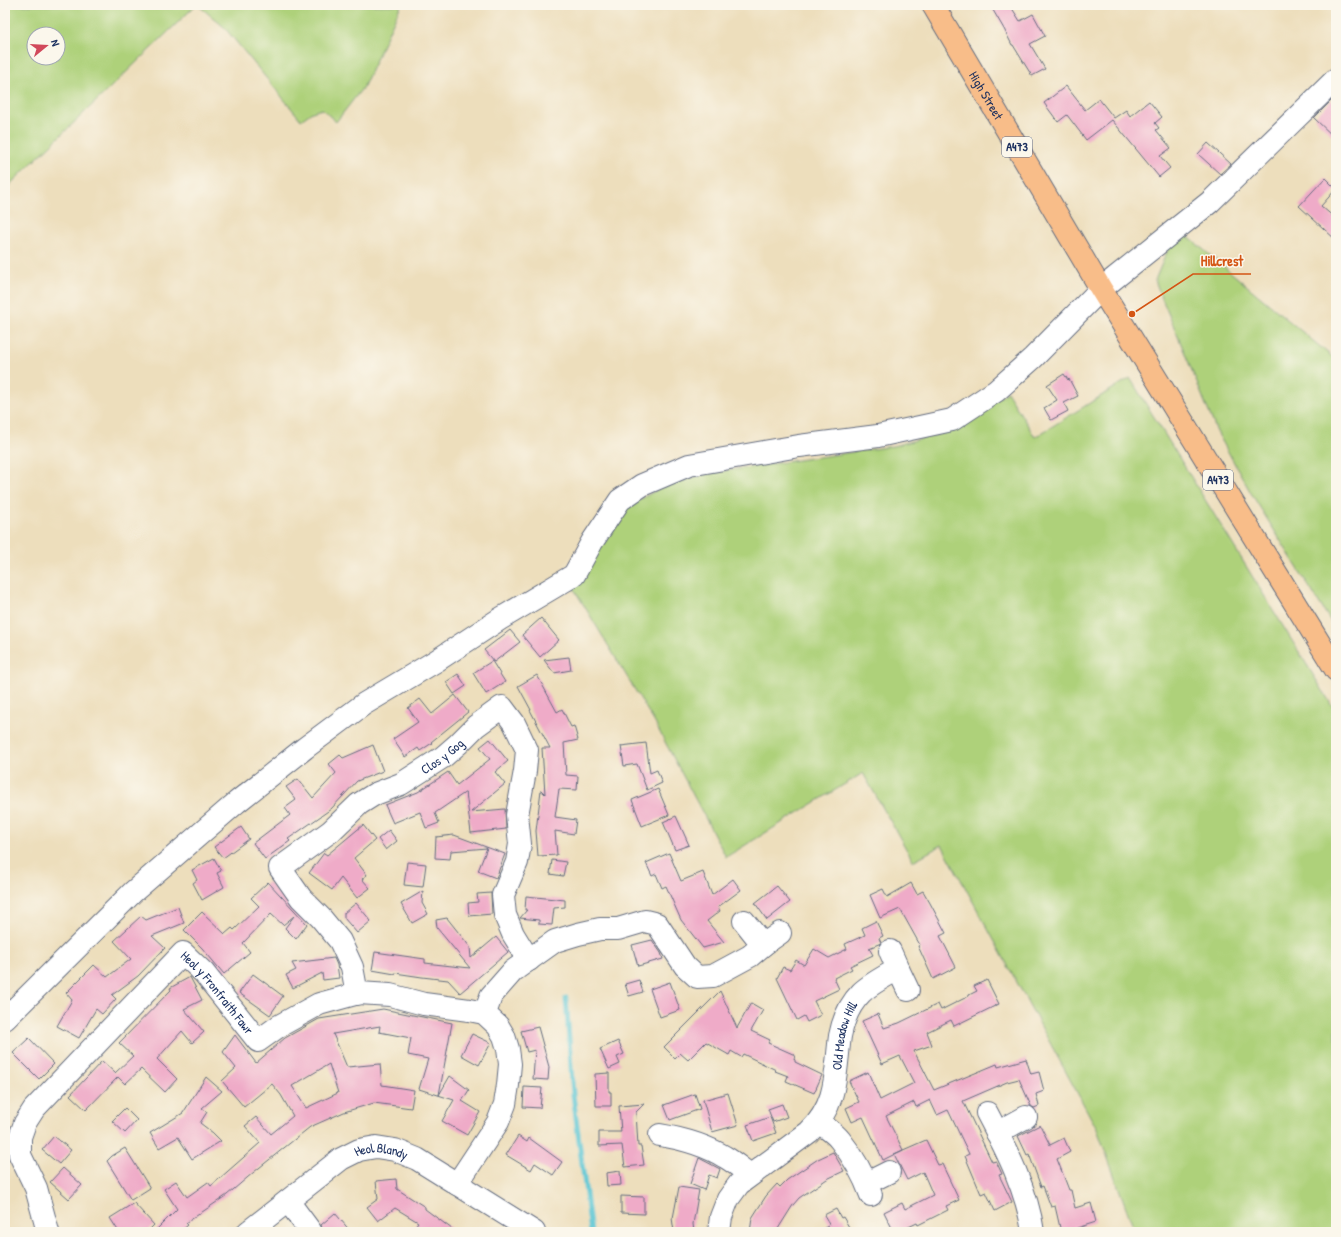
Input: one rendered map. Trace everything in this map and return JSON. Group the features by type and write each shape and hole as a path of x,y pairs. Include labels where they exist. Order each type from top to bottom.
{"main road":[{"name":"High Street","path":"933,5 1101,289"},
{"name":"A473","path":"1101,289 1336,670"}],"street":[{"path":"5,1019 133,892 237,802 305,748 364,704 436,661 500,619 574,575 592,542 620,500 642,485 689,465 799,446 878,436 952,420 996,391 1033,358 1101,289 1210,202 1336,79"},
{"name":"Clos y Gog","path":"357,994 352,967 340,941 321,918 301,898 280,868 331,830 359,804 375,794 401,784 443,757 476,726 502,707 514,723 527,750 525,771 517,815 520,844 517,862 503,895 505,915 513,934 529,960"},
{"path":"484,1014 491,996 513,972 555,941 600,929 618,929 645,921 657,924 685,966 697,977 713,976 750,956 772,939 744,921"},
{"name":"Heol y Fronfraith Fawr","path":"48,1232 36,1188 20,1154 20,1136 25,1123 34,1108 183,953 204,973 258,1041 279,1026 319,1004 357,994 390,995 424,1004 469,1010 484,1014 498,1026 504,1036 508,1049 510,1064 505,1104 498,1122 457,1184"},
{"name":"Old Meadow Hill","path":"719,1232 721,1217 728,1199 739,1184 809,1132 819,1122 834,1091 842,1028 852,1005 861,993 894,960 908,990"},
{"path":"987,1113 1024,1190 1033,1232"},
{"path":"997,1133 1026,1116"},
{"path":"819,1122 840,1139 869,1189 889,1172"},
{"path":"660,1136 681,1138 700,1144 726,1157 750,1175"},
{"name":"Heol Blandy","path":"248,1232 341,1160 359,1150 376,1147 395,1150 417,1159 527,1228"},
{"path":"288,1201 311,1232"}],"green space":[{"path":"5,5 196,5 5,189"},
{"path":"198,5 401,5 364,86 336,122 322,109 312,112 301,120 224,27"},
{"path":"1186,235 1336,360 1336,630 1251,493 1217,432 1160,294 1155,280 1168,249"},
{"path":"1130,378 1336,712 1336,1232 1135,1232 1097,1129 942,845 913,861 863,773 726,857 655,723 571,584 625,508 660,488 704,474 893,446 954,430 1007,392 1035,437"}],"building":[{"path":"990,5 1010,5 1020,21 1033,14 1045,36 1030,44 1045,69 1032,76 1012,45"},
{"path":"1066,86 1085,110 1099,99 1114,118 1126,110 1130,116 1149,101 1162,117 1155,123 1159,128 1156,130 1171,148 1160,156 1170,168 1159,177 1112,120 1086,140 1067,115 1058,122 1044,103"},
{"path":"1332,100 1336,104 1336,139 1314,118"},
{"path":"1208,143 1231,164 1220,174 1198,154"},
{"path":"1325,178 1336,189 1321,206 1336,219 1336,240 1299,206"},
{"path":"1064,374 1068,380 1069,379 1078,396 1064,403 1068,411 1051,420 1044,408 1057,400 1047,385"},
{"path":"541,618 559,640 540,657 522,635"},
{"path":"510,630 520,642 494,662 484,650"},
{"path":"569,657 571,670 554,673 544,660"},
{"path":"492,661 505,682 486,694 473,673"},
{"path":"458,674 466,686 454,694 446,682"},
{"path":"537,675 557,712 562,709 571,727 574,726 578,740 564,743 566,775 578,776 577,790 559,789 555,817 576,820 574,834 555,831 557,855 538,856 536,831 541,790 545,794 542,748 550,748 518,686"},
{"path":"455,695 468,712 431,742 432,743 420,751 418,748 405,757 393,739 418,722 408,708 420,699 432,714"},
{"path":"490,739 508,761 495,772 505,784 471,812 505,809 506,829 471,833 466,792 435,813 439,823 426,828 420,812 393,823 385,805 418,792 448,772 457,785 490,759 480,747"},
{"path":"646,743 650,773 657,770 662,783 647,790 637,764 624,766 621,746"},
{"path":"373,745 383,771 357,781 331,809 288,839 290,841 265,859 253,843 290,815 285,808 296,800 286,787 298,779 313,798 336,773 329,764 340,755 343,758"},
{"path":"658,789 669,815 642,826 632,800"},
{"path":"676,816 689,845 675,850 663,822"},
{"path":"363,825 375,840 354,858 367,875 362,879 370,888 357,898 341,878 332,890 309,873 324,853 327,855"},
{"path":"241,827 249,839 223,858 214,847"},
{"path":"389,830 397,841 386,850 378,839"},
{"path":"454,835 505,854 496,878 478,871 487,848 451,851 450,859 435,858 436,837"},
{"path":"669,853 681,881 703,872 712,895 733,879 741,890 718,907 720,911 707,921 724,942 703,948 681,920 666,886 662,888 656,874 652,876 646,863"},
{"path":"214,858 221,871 217,873 224,887 202,900 193,883 197,880 192,870"},
{"path":"552,860 566,862 563,876 550,874"},
{"path":"407,862 426,864 423,887 404,885"},
{"path":"268,882 307,924 296,939 285,928 294,916 283,925 271,914 243,943 250,952 224,974 202,948 184,930 202,912 225,934 232,928 234,930 259,906 251,898"},
{"path":"911,883 917,894 923,891 930,903 946,933 940,936 956,967 933,979 918,946 920,945 900,909 880,918 870,895 883,889 887,897"},
{"path":"777,886 790,902 767,920 755,903"},
{"path":"423,891 422,903 428,914 412,923 401,904"},
{"path":"491,893 492,914 469,916 468,903 478,902 477,894"},
{"path":"526,896 565,900 565,907 554,908 552,925 539,924 539,920 520,918 527,910 525,910"},
{"path":"356,903 371,921 357,933 344,918 344,913"},
{"path":"178,907 184,923 152,936 165,948 138,976 112,995 116,999 102,1014 96,1009 79,1038 57,1026 72,1000 66,993 94,965 107,977 131,959 114,941 141,916 146,920"},
{"path":"447,918 470,947 471,958 496,937 508,952 460,993 448,980 372,970 375,952 425,959 425,963 470,968 437,928 436,920"},
{"path":"876,921 883,936 879,938 881,943 869,948 873,955 850,966 852,969 834,978 839,989 814,1001 821,1015 807,1022 804,1016 797,1020 777,978 783,967 790,970 796,960 804,965 814,949 829,958 847,949 845,944 865,935 862,928"},
{"path":"652,940 661,953 663,959 638,966 632,945"},
{"path":"334,958 337,965 339,978 323,980 322,973 293,988 286,975 296,970 292,963"},
{"path":"253,974 283,996 270,1015 239,993"},
{"path":"190,977 202,1000 184,1009 204,1032 192,1043 182,1031 157,1059 177,1079 165,1092 141,1069 125,1084 118,1077 86,1110 70,1095 102,1061 115,1073 133,1056 119,1043 171,990 170,988"},
{"path":"639,980 643,992 629,996 625,984"},
{"path":"987,980 999,1004 954,1026 951,1020 927,1032 932,1045 914,1051 934,1090 997,1064 998,1067 1026,1059 1031,1074 1039,1072 1044,1091 1036,1094 1039,1106 1034,1108 1031,1106 1019,1079 1007,1082 963,1101 992,1162 996,1161 1002,1174 999,1175 1012,1202 995,1211 986,1192 981,1194 965,1156 969,1154 948,1110 937,1115 930,1100 916,1107 914,1102 886,1116 903,1150 883,1160 863,1117 852,1122 846,1108 859,1102 849,1081 868,1072 880,1100 914,1083 900,1056 882,1064 862,1021 878,1014 884,1028 899,1023 938,1004 941,1010 977,991 974,986"},
{"path":"670,982 680,1010 660,1017 650,989"},
{"path":"720,991 737,1028 751,1003 763,1010 751,1031 770,1040 768,1043 795,1055 795,1062 822,1075 814,1093 786,1081 788,1076 775,1071 776,1070 743,1054 741,1057 731,1051 729,1055 706,1042 688,1060 680,1053 675,1058 664,1047"},
{"path":"383,1009 452,1023 439,1095 450,1076 469,1090 462,1101 480,1112 467,1135 442,1121 454,1100 419,1089 428,1059 408,1055 411,1038 379,1032 380,1026 333,1034 347,1067 380,1064 382,1085 414,1090 411,1108 374,1103 344,1112 310,1127 227,1195 186,1223 188,1225 180,1232 154,1232 177,1209 164,1189 176,1181 187,1197 208,1182 211,1186 260,1143 245,1126 256,1117 271,1134 293,1116 281,1095 272,1084 244,1107 222,1081 236,1068 223,1052 235,1035 256,1063 285,1038 319,1019","holes":["329,1064 338,1093 306,1108 292,1086"]},
{"path":"538,1027 549,1067 548,1080 533,1079 535,1050 527,1052 521,1031"},
{"path":"472,1034 491,1043 479,1065 461,1055"},
{"path":"29,1038 54,1064 39,1079 13,1053"},
{"path":"618,1041 624,1054 617,1057 620,1064 609,1069 600,1049"},
{"path":"609,1073 611,1106 596,1106 595,1074"},
{"path":"206,1077 222,1091 202,1108 207,1112 200,1123 221,1141 192,1159 178,1137 159,1148 150,1133 183,1113"},
{"path":"524,1087 542,1088 540,1108 523,1107"},
{"path":"728,1093 738,1125 712,1132 703,1100"},
{"path":"695,1094 700,1109 670,1120 664,1105"},
{"path":"644,1104 636,1112 638,1146 641,1146 644,1165 625,1167 622,1145 599,1146 599,1132 621,1132 619,1106"},
{"path":"782,1104 787,1117 773,1122 768,1109"},
{"path":"125,1108 137,1120 125,1133 112,1121"},
{"path":"770,1117 776,1133 753,1141 747,1125"},
{"path":"1040,1125 1050,1145 1064,1138 1070,1152 1057,1159 1069,1190 1071,1190 1075,1208 1091,1203 1096,1222 1077,1228 1078,1232 1061,1232 1055,1206 1051,1207 1043,1186 1041,1187 1029,1154 1027,1155 1018,1136"},
{"path":"54,1136 71,1150 59,1164 42,1150"},
{"path":"518,1136 527,1142 529,1138 562,1162 553,1175 535,1163 531,1170 506,1155"},
{"path":"926,1140 938,1165 942,1164 959,1200 946,1206 948,1210 918,1225 917,1223 898,1232 894,1232 884,1212 902,1203 905,1209 933,1195 923,1172 907,1180 894,1154"},
{"path":"125,1148 150,1188 131,1200 107,1161"},
{"path":"833,1152 844,1171 827,1179 799,1198 776,1232 750,1232 752,1218 766,1196 777,1184 780,1187 787,1180 818,1159"},
{"path":"699,1158 720,1169 717,1178 709,1175 704,1190 690,1184"},
{"path":"63,1168 82,1185 69,1199 50,1182"},
{"path":"620,1171 621,1185 607,1186 606,1173"},
{"path":"396,1179 397,1189 425,1207 425,1209 456,1232 411,1232 418,1222 395,1208 378,1221 367,1207 378,1199 376,1181"},
{"path":"679,1187 699,1190 693,1224 694,1232 674,1232 672,1218"},
{"path":"621,1196 644,1197 644,1214 621,1213"},
{"path":"134,1203 154,1225 147,1232 119,1232 110,1218"},
{"path":"836,1209 852,1232 817,1232 830,1225 824,1215"},
{"path":"335,1213 351,1232 323,1232 321,1225"}],"waterway":[{"path":"566,998 573,1095 591,1232"}],"place":[{"name":"Hillcrest","path":"1132,314"}]}
